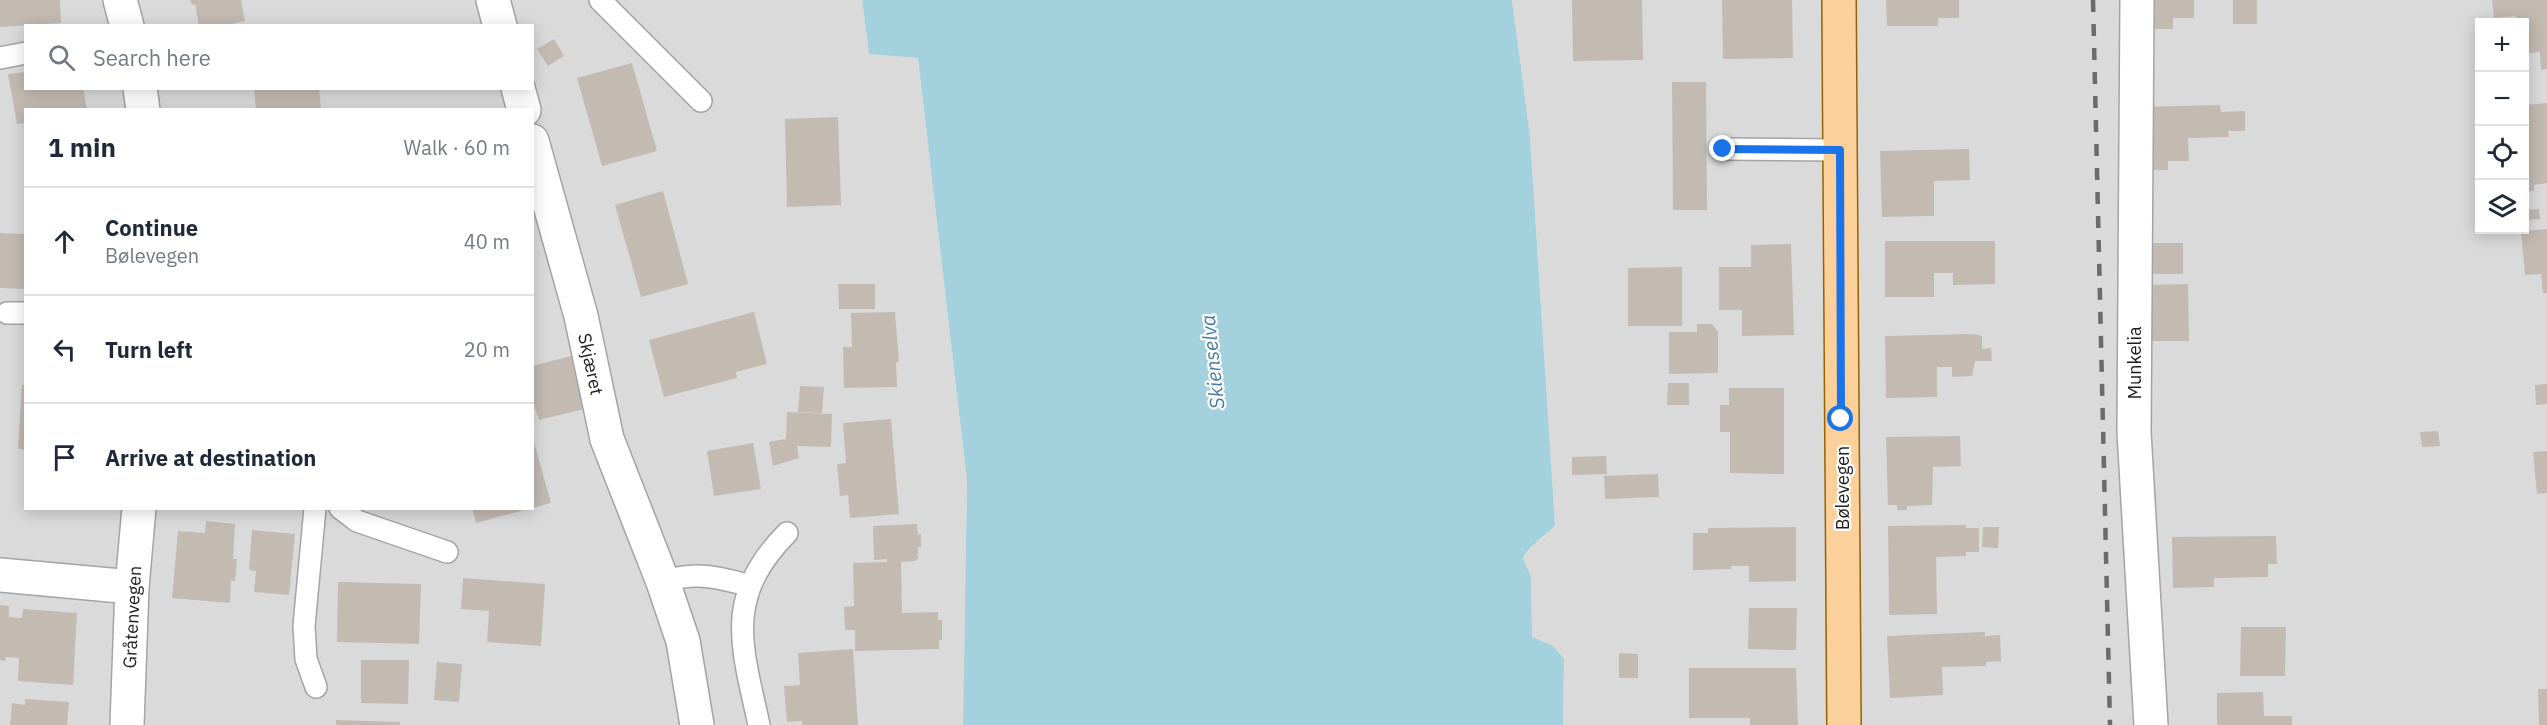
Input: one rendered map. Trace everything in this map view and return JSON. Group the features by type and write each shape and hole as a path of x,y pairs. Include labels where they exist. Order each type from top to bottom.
{"main road":[{"name":"Bølevegen","path":"1839,0 1844,725"}],"street":[{"path":"120,0 126,24"},
{"path":"493,0 500,24"},
{"name":"Munkelia","path":"2137,0 2134,432 2151,725"},
{"path":"140,90 143,108"},
{"path":"519,90 523,108"},
{"name":"Skjæret","path":"534,148 581,316 607,439 663,582 682,641 697,725"},
{"name":"Gråtenvegen","path":"127,725 132,587 139,510"},
{"path":"0,575 132,587"}],"lane":[{"path":"600,0 701,101"},
{"path":"0,57 24,53"},
{"path":"1723,149 1840,150"},
{"path":"315,510 304,626 306,658 316,687"},
{"path":"343,510 357,520 447,552"},
{"path":"759,725 741,644 742,619 750,586 766,555 787,533"},
{"path":"663,582 682,576 713,575 750,586"}],"shaded area":[{"path":"0,0 862,0 869,54 918,58 967,481 963,725 0,725"},
{"path":"1512,0 2547,0 2547,725 1563,725 1564,659 1552,645 1532,637 1531,577 1523,558 1528,546 1545,537 1555,525 1530,136"}],"water":[{"name":"Skienselva","path":"862,0 1512,0 1530,136 1555,525 1530,548 1523,558 1531,577 1532,637 1552,645 1564,659 1563,725 963,725 967,481 918,58 869,54"}],"building":[{"path":"0,0 60,0 61,23 0,27"},
{"path":"190,0 241,0 245,21 231,24 199,24 195,4 192,5"},
{"path":"1572,0 1642,0 1643,60 1573,61"},
{"path":"1722,0 1792,0 1793,58 1723,59"},
{"path":"1886,0 1959,0 1959,18 1938,18 1938,26 1887,26"},
{"path":"2149,0 2194,0 2194,18 2173,18 2173,29 2152,29"},
{"path":"2233,0 2257,0 2257,24 2233,24"},
{"path":"2492,0 2547,0 2547,69 2541,70 2540,52 2529,53 2529,18 2516,18 2516,16 2494,18"},
{"path":"554,39 564,56 548,66 537,49"},
{"path":"632,63 657,151 602,166 577,78"},
{"path":"24,72 24,90 83,90 87,108 24,108 24,123 17,124 8,74"},
{"path":"1672,82 1706,82 1707,210 1673,210"},
{"path":"254,90 319,90 321,108 256,108"},
{"path":"2547,103 2547,183 2534,185 2534,191 2529,192 2529,126 2529,105"},
{"path":"2220,105 2221,112 2245,111 2245,131 2228,131 2229,137 2188,138 2189,161 2168,161 2168,170 2150,170 2138,107"},
{"path":"838,117 841,205 787,207 785,119"},
{"path":"1969,149 1970,180 1934,181 1934,216 1882,217 1880,151"},
{"path":"663,191 688,284 641,297 615,205"},
{"path":"2539,209 2540,219 2529,220 2529,210"},
{"path":"2547,229 2547,293 2543,293 2541,274 2525,275 2521,234 2529,234 2529,230"},
{"path":"0,233 24,234 24,289 0,288"},
{"path":"1885,241 1995,241 1995,284 1953,285 1953,273 1934,273 1934,297 1885,297"},
{"path":"2140,243 2183,243 2183,274 2140,274"},
{"path":"1791,244 1794,335 1742,336 1742,310 1719,310 1719,267 1751,267 1751,245"},
{"path":"1682,267 1682,326 1628,326 1628,268"},
{"path":"838,284 875,284 875,309 839,309"},
{"path":"2188,284 2189,341 2140,341 2140,285"},
{"path":"754,312 767,364 736,372 737,378 664,397 649,340"},
{"path":"895,312 899,362 896,362 897,387 844,388 843,347 852,347 851,313"},
{"path":"1697,324 1712,324 1718,332 1718,373 1669,374 1669,332 1697,332"},
{"path":"1974,334 1982,336 1982,349 1991,348 1992,361 1975,361 1972,376 1952,377 1952,367 1937,367 1937,397 1886,398 1885,336"},
{"path":"571,356 584,409 539,420 534,406 534,365"},
{"path":"1668,383 1689,383 1689,405 1667,405"},
{"path":"2547,384 2547,404 2536,405 2535,385"},
{"path":"22,385 24,385 24,450 18,449"},
{"path":"800,386 824,387 822,413 798,412"},
{"path":"1729,388 1784,388 1784,474 1730,473 1730,432 1720,432 1720,405 1729,405"},
{"path":"787,412 832,414 831,447 797,446 799,458 773,466 769,442 786,439"},
{"path":"891,419 899,514 850,518 848,495 840,496 837,464 846,463 843,423"},
{"path":"2438,431 2440,446 2422,447 2420,432"},
{"path":"1960,436 1961,466 1933,467 1932,505 1907,506 1907,510 1897,510 1897,505 1888,505 1886,437"},
{"path":"534,442 551,503 534,507"},
{"path":"753,443 761,489 714,496 707,451"},
{"path":"2547,451 2547,493 2537,494 2533,452"},
{"path":"1606,456 1607,474 1572,475 1572,457"},
{"path":"1658,474 1659,497 1605,499 1604,476"},
{"path":"473,510 524,510 476,523"},
{"path":"206,521 235,524 233,559 237,559 235,581 231,580 230,603 172,598 178,531 205,533"},
{"path":"917,524 918,535 921,534 918,558 915,561 901,562 902,613 938,612 938,620 942,620 942,640 939,640 939,649 855,651 855,630 845,630 844,607 854,606 853,563 887,562 887,559 874,560 873,526"},
{"path":"1966,525 1966,528 1979,528 1979,552 1966,552 1966,556 1936,557 1937,614 1889,615 1888,526"},
{"path":"1796,527 1796,581 1749,582 1749,566 1693,570 1693,533 1708,533 1708,528"},
{"path":"1983,527 1999,527 1998,548 1982,547"},
{"path":"252,530 295,534 289,595 254,592 256,571 249,570"},
{"path":"2276,536 2277,564 2268,564 2268,577 2214,578 2214,587 2173,588 2172,537"},
{"path":"463,578 545,584 541,646 487,642 489,611 461,609"},
{"path":"338,582 421,584 419,644 337,642"},
{"path":"0,605 9,606 9,617 22,618 23,609 77,613 73,685 18,681 19,658 6,657 5,661 0,660"},
{"path":"1749,608 1797,608 1796,650 1748,649"},
{"path":"2241,627 2286,627 2285,676 2240,676"},
{"path":"1985,632 1985,636 2000,635 2001,661 1986,662 1986,666 1942,667 1943,695 1890,698 1887,636"},
{"path":"853,649 858,725 802,725 802,721 787,722 784,686 800,685 798,653"},
{"path":"1619,653 1638,654 1638,678 1619,678"},
{"path":"361,660 409,660 408,704 361,703"},
{"path":"437,662 462,664 459,702 434,700"},
{"path":"1689,668 1796,668 1798,725 1750,725 1750,718 1689,718"},
{"path":"2538,689 2547,689 2547,725 2539,725"},
{"path":"2263,692 2264,716 2292,716 2292,725 2217,725 2217,693"},
{"path":"25,699 69,702 67,725 10,725 12,703 25,705"},
{"path":"336,720 400,722 400,725 336,725"}],"railway":[{"path":"2093,0 2110,725"}],"route":[{"path":"1723,149 1840,150 1841,419"}]}
